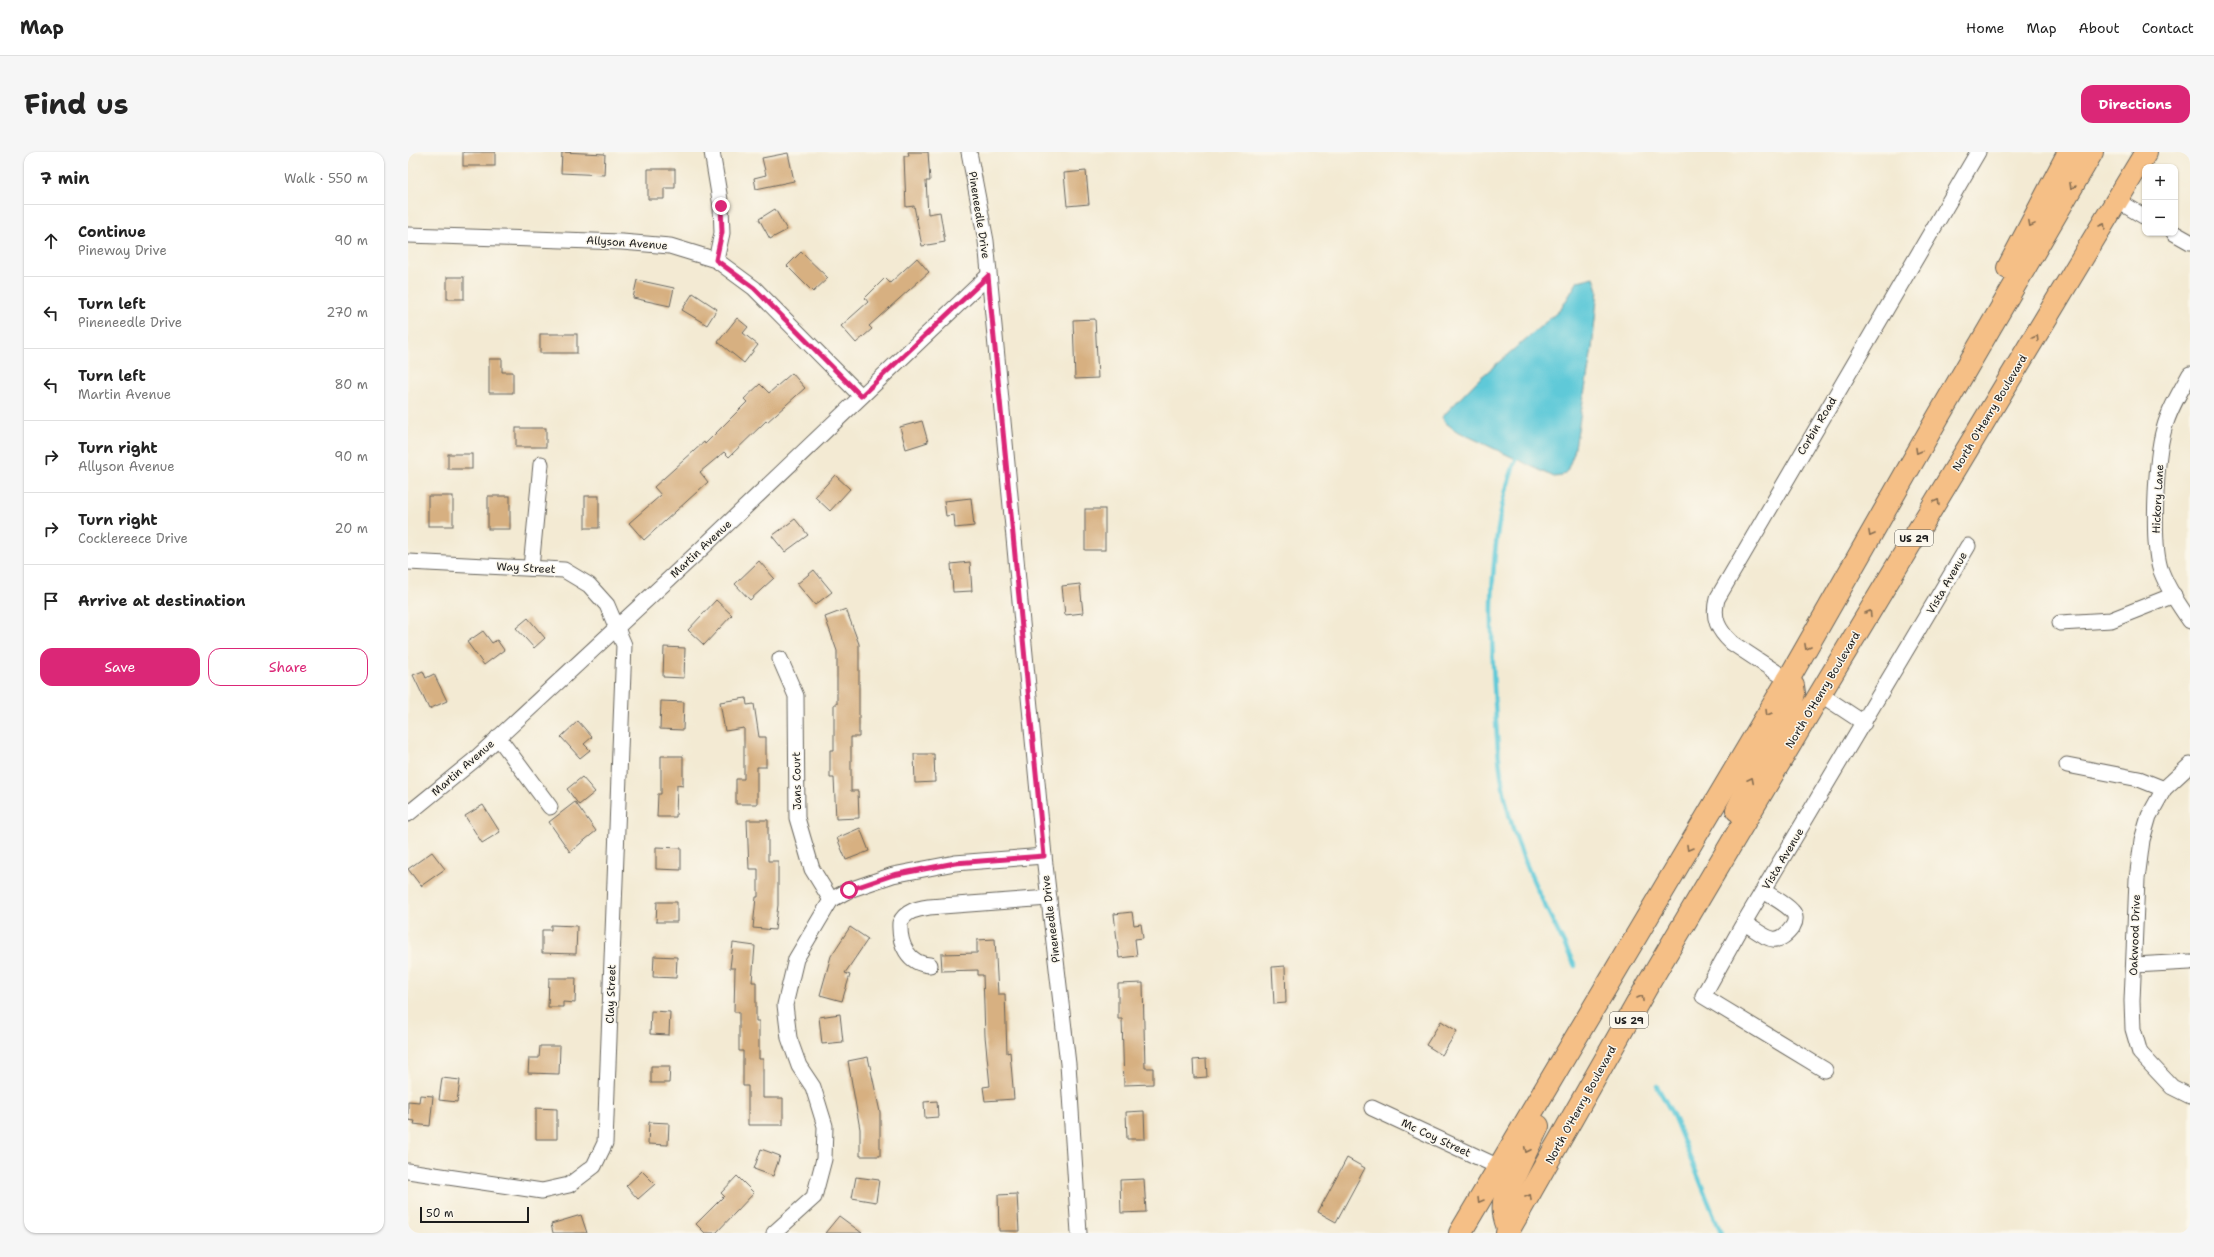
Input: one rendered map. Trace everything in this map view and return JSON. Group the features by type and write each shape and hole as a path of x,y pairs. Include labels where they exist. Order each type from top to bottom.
{"highway":[{"path":"1938,417 1978,328 2069,152"},
{"name":"US 29","path":"1460,1233 1541,1095 1585,1026 1788,680 1938,417 2092,152"},
{"name":"North O'Henry Boulevard","path":"1510,1232 1688,917 1820,694 2118,201 2146,152"},
{"path":"1688,917 1748,786 1790,710 1794,693 1793,686 1788,680"},
{"path":"1510,1232 1504,1218 1503,1206 1506,1196 1585,1026"}],"street":[{"path":"712,152 721,206 722,232 716,260"},
{"name":"Pineneedle Drive","path":"969,152 986,241 988,276 1044,856 1068,1064 1079,1233"},
{"name":"Corbin Road","path":"1788,680 1732,643 1724,636 1715,618 1717,599 1978,152"},
{"path":"2118,201 2142,215"},
{"name":"Allyson Avenue","path":"408,234 622,242 670,246 716,260 754,288 861,396"},
{"path":"2178,235 2190,242"},
{"name":"Martin Avenue","path":"408,814 498,738 696,554 988,276"},
{"name":"Hickory Lane","path":"2190,374 2176,399 2164,429 2160,457 2155,534 2161,570 2174,596 2190,621"},
{"path":"531,568 541,464"},
{"name":"Vista Avenue","path":"1825,1070 1703,996 1744,923 1968,546"},
{"name":"Way Street","path":"408,562 564,570 588,585 607,605 616,627"},
{"path":"2060,623 2111,620 2174,596"},
{"name":"Clay Street","path":"408,1171 542,1191 569,1185 594,1166 605,1143 624,645 616,627"},
{"name":"Jans Court","path":"780,659 796,696 797,818 812,869 831,900"},
{"path":"1820,694 1864,723"},
{"path":"498,738 550,807"},
{"path":"2066,765 2139,779 2164,789"},
{"name":"Oakwood Drive","path":"2190,765 2164,789 2149,816 2142,840 2137,879 2132,1001 2133,1029 2140,1053 2172,1087 2190,1096"},
{"path":"774,1233 814,1197 824,1159 825,1126 813,1087 799,1066 789,1038 785,1005 796,959 831,900 849,890 893,875 955,863 1044,856"},
{"path":"1744,923 1772,939 1778,940 1784,938 1794,923 1795,917 1792,911 1764,891"},
{"path":"930,965 920,964 914,961 903,944 900,923 907,914 913,910 1049,898"},
{"path":"2134,965 2190,962"},
{"name":"Mc Coy Street","path":"1372,1108 1499,1167"}],"water":[{"path":"1594,277 1598,290 1592,349 1574,453 1567,471 1562,476 1554,477 1455,430 1446,423 1442,417 1479,379 1561,309 1578,281"}],"building":[{"path":"463,152 495,152 495,166 463,166"},
{"path":"562,152 605,154 604,175 561,173"},
{"path":"908,152 928,152 930,181 926,181 928,214 940,212 945,242 922,246 914,206 906,207 904,156 909,156"},
{"path":"788,153 794,181 756,189 754,178 766,175 762,158"},
{"path":"648,169 675,169 675,188 664,188 664,199 648,199"},
{"path":"1086,171 1089,204 1067,206 1064,173"},
{"path":"775,209 787,230 770,239 759,219"},
{"path":"801,252 828,278 813,292 787,266"},
{"path":"917,258 929,272 869,326 872,329 856,343 841,326 868,302 865,298 885,278 890,283"},
{"path":"447,277 464,277 464,299 447,299"},
{"path":"637,280 674,288 670,306 633,298"},
{"path":"693,293 717,309 707,325 682,310"},
{"path":"737,318 748,327 743,333 758,345 744,363 718,342"},
{"path":"1095,319 1098,378 1075,379 1073,320"},
{"path":"540,334 577,334 577,353 540,353"},
{"path":"489,359 502,359 502,372 513,372 513,393 489,393"},
{"path":"792,373 805,388 767,422 766,421 729,457 724,452 700,472 708,482 644,540 629,523 661,495 654,487 704,442 705,444 747,402 744,399 760,384 769,393"},
{"path":"922,421 928,442 906,449 900,427"},
{"path":"516,428 546,428 546,447 516,447"},
{"path":"448,454 472,454 472,469 448,469"},
{"path":"835,475 850,489 830,511 815,497"},
{"path":"428,496 453,496 453,526 428,526"},
{"path":"488,496 510,496 510,529 488,529"},
{"path":"585,496 599,496 599,528 585,528"},
{"path":"971,498 974,526 955,528 954,515 946,516 944,501"},
{"path":"1085,509 1105,509 1105,550 1085,550"},
{"path":"795,519 808,535 785,552 772,536"},
{"path":"759,561 774,578 750,600 735,584"},
{"path":"970,562 972,591 953,592 951,564"},
{"path":"814,570 832,592 815,605 797,584"},
{"path":"1080,584 1083,613 1065,615 1062,586"},
{"path":"716,600 732,615 704,645 688,630"},
{"path":"846,609 859,644 859,737 851,737 851,791 858,791 859,818 836,819 834,778 830,778 830,750 834,750 834,704 837,704 837,651 825,617"},
{"path":"528,618 545,638 534,648 516,628"},
{"path":"483,631 492,643 497,640 504,650 484,665 467,642"},
{"path":"664,647 685,648 684,678 663,677"},
{"path":"423,671 426,678 434,674 447,701 429,709 413,675"},
{"path":"746,698 747,705 754,704 759,737 766,737 766,767 757,767 757,804 736,804 736,779 744,779 744,728 725,731 720,702"},
{"path":"661,701 684,702 683,730 660,729"},
{"path":"578,721 592,737 584,744 590,750 580,758 561,737"},
{"path":"914,754 934,754 935,782 915,783"},
{"path":"661,756 683,756 683,786 677,785 676,817 657,817 658,794 661,794"},
{"path":"582,777 595,792 579,805 567,789"},
{"path":"575,802 596,831 570,852 549,822"},
{"path":"483,805 500,832 482,843 465,816"},
{"path":"747,820 768,820 768,861 778,861 778,905 775,930 753,928 756,897 758,897 758,869 749,869"},
{"path":"860,828 869,851 846,860 837,838"},
{"path":"656,847 681,848 681,870 656,869"},
{"path":"432,852 445,869 421,886 408,869"},
{"path":"657,902 677,902 677,922 656,922"},
{"path":"1132,912 1134,925 1141,924 1143,938 1135,939 1137,956 1119,958 1114,914"},
{"path":"551,925 577,926 576,954 542,953 542,930 551,930"},
{"path":"850,927 868,939 845,973 850,975 842,1001 820,995 831,956"},
{"path":"995,939 998,994 1005,994 1007,1053 1010,1052 1014,1099 985,1101 983,1087 990,1086 985,1036 983,975 978,975 978,970 942,971 941,954 977,953 977,940"},
{"path":"733,943 755,946 752,982 756,982 756,1021 759,1021 759,1059 763,1059 763,1098 783,1098 783,1125 748,1125 748,1086 743,1086 743,1051 739,1051 739,1012 734,1012 735,968 730,968"},
{"path":"654,956 677,957 676,978 653,977"},
{"path":"1285,966 1286,1003 1274,1004 1272,967"},
{"path":"549,978 576,978 575,1003 563,1002 563,1007 548,1007"},
{"path":"1143,983 1145,1068 1153,1068 1153,1084 1124,1085 1122,1019 1118,1019 1118,984"},
{"path":"651,1011 670,1012 669,1035 650,1034"},
{"path":"840,1014 843,1042 822,1044 819,1017"},
{"path":"1441,1021 1457,1031 1442,1055 1426,1045"},
{"path":"540,1046 560,1046 559,1074 528,1073 529,1058 539,1058"},
{"path":"868,1057 880,1112 880,1156 860,1156 860,1129 848,1061"},
{"path":"1206,1059 1207,1077 1194,1078 1193,1060"},
{"path":"651,1066 670,1066 669,1083 651,1083"},
{"path":"442,1078 460,1080 457,1102 439,1100"},
{"path":"420,1095 433,1096 430,1126 414,1124 415,1121 408,1120 408,1101 419,1102"},
{"path":"937,1101 938,1117 925,1118 924,1102"},
{"path":"536,1108 557,1109 557,1139 536,1139"},
{"path":"1144,1111 1145,1139 1127,1139 1126,1112"},
{"path":"649,1122 669,1123 668,1145 648,1144"},
{"path":"761,1149 780,1156 773,1176 754,1169"},
{"path":"1347,1158 1365,1168 1336,1222 1318,1212"},
{"path":"642,1171 655,1184 638,1199 626,1186"},
{"path":"737,1176 754,1193 716,1233 705,1233 696,1224 724,1196 721,1193"},
{"path":"856,1177 879,1180 876,1202 852,1198"},
{"path":"1144,1179 1146,1212 1121,1213 1120,1180"},
{"path":"1017,1194 1019,1231 999,1231 998,1195"},
{"path":"581,1215 587,1233 553,1233 551,1224"},
{"path":"839,1216 862,1233 825,1233"}],"waterway":[{"path":"1518,455 1508,483 1501,514 1493,577 1492,642 1498,750 1505,798 1519,846 1541,898 1575,966"},
{"path":"1657,1086 1673,1115 1721,1233"}],"route":[{"path":"721,206 722,232 716,260 754,288 861,396 988,276 1044,856 955,863 893,875 849,890"}]}
